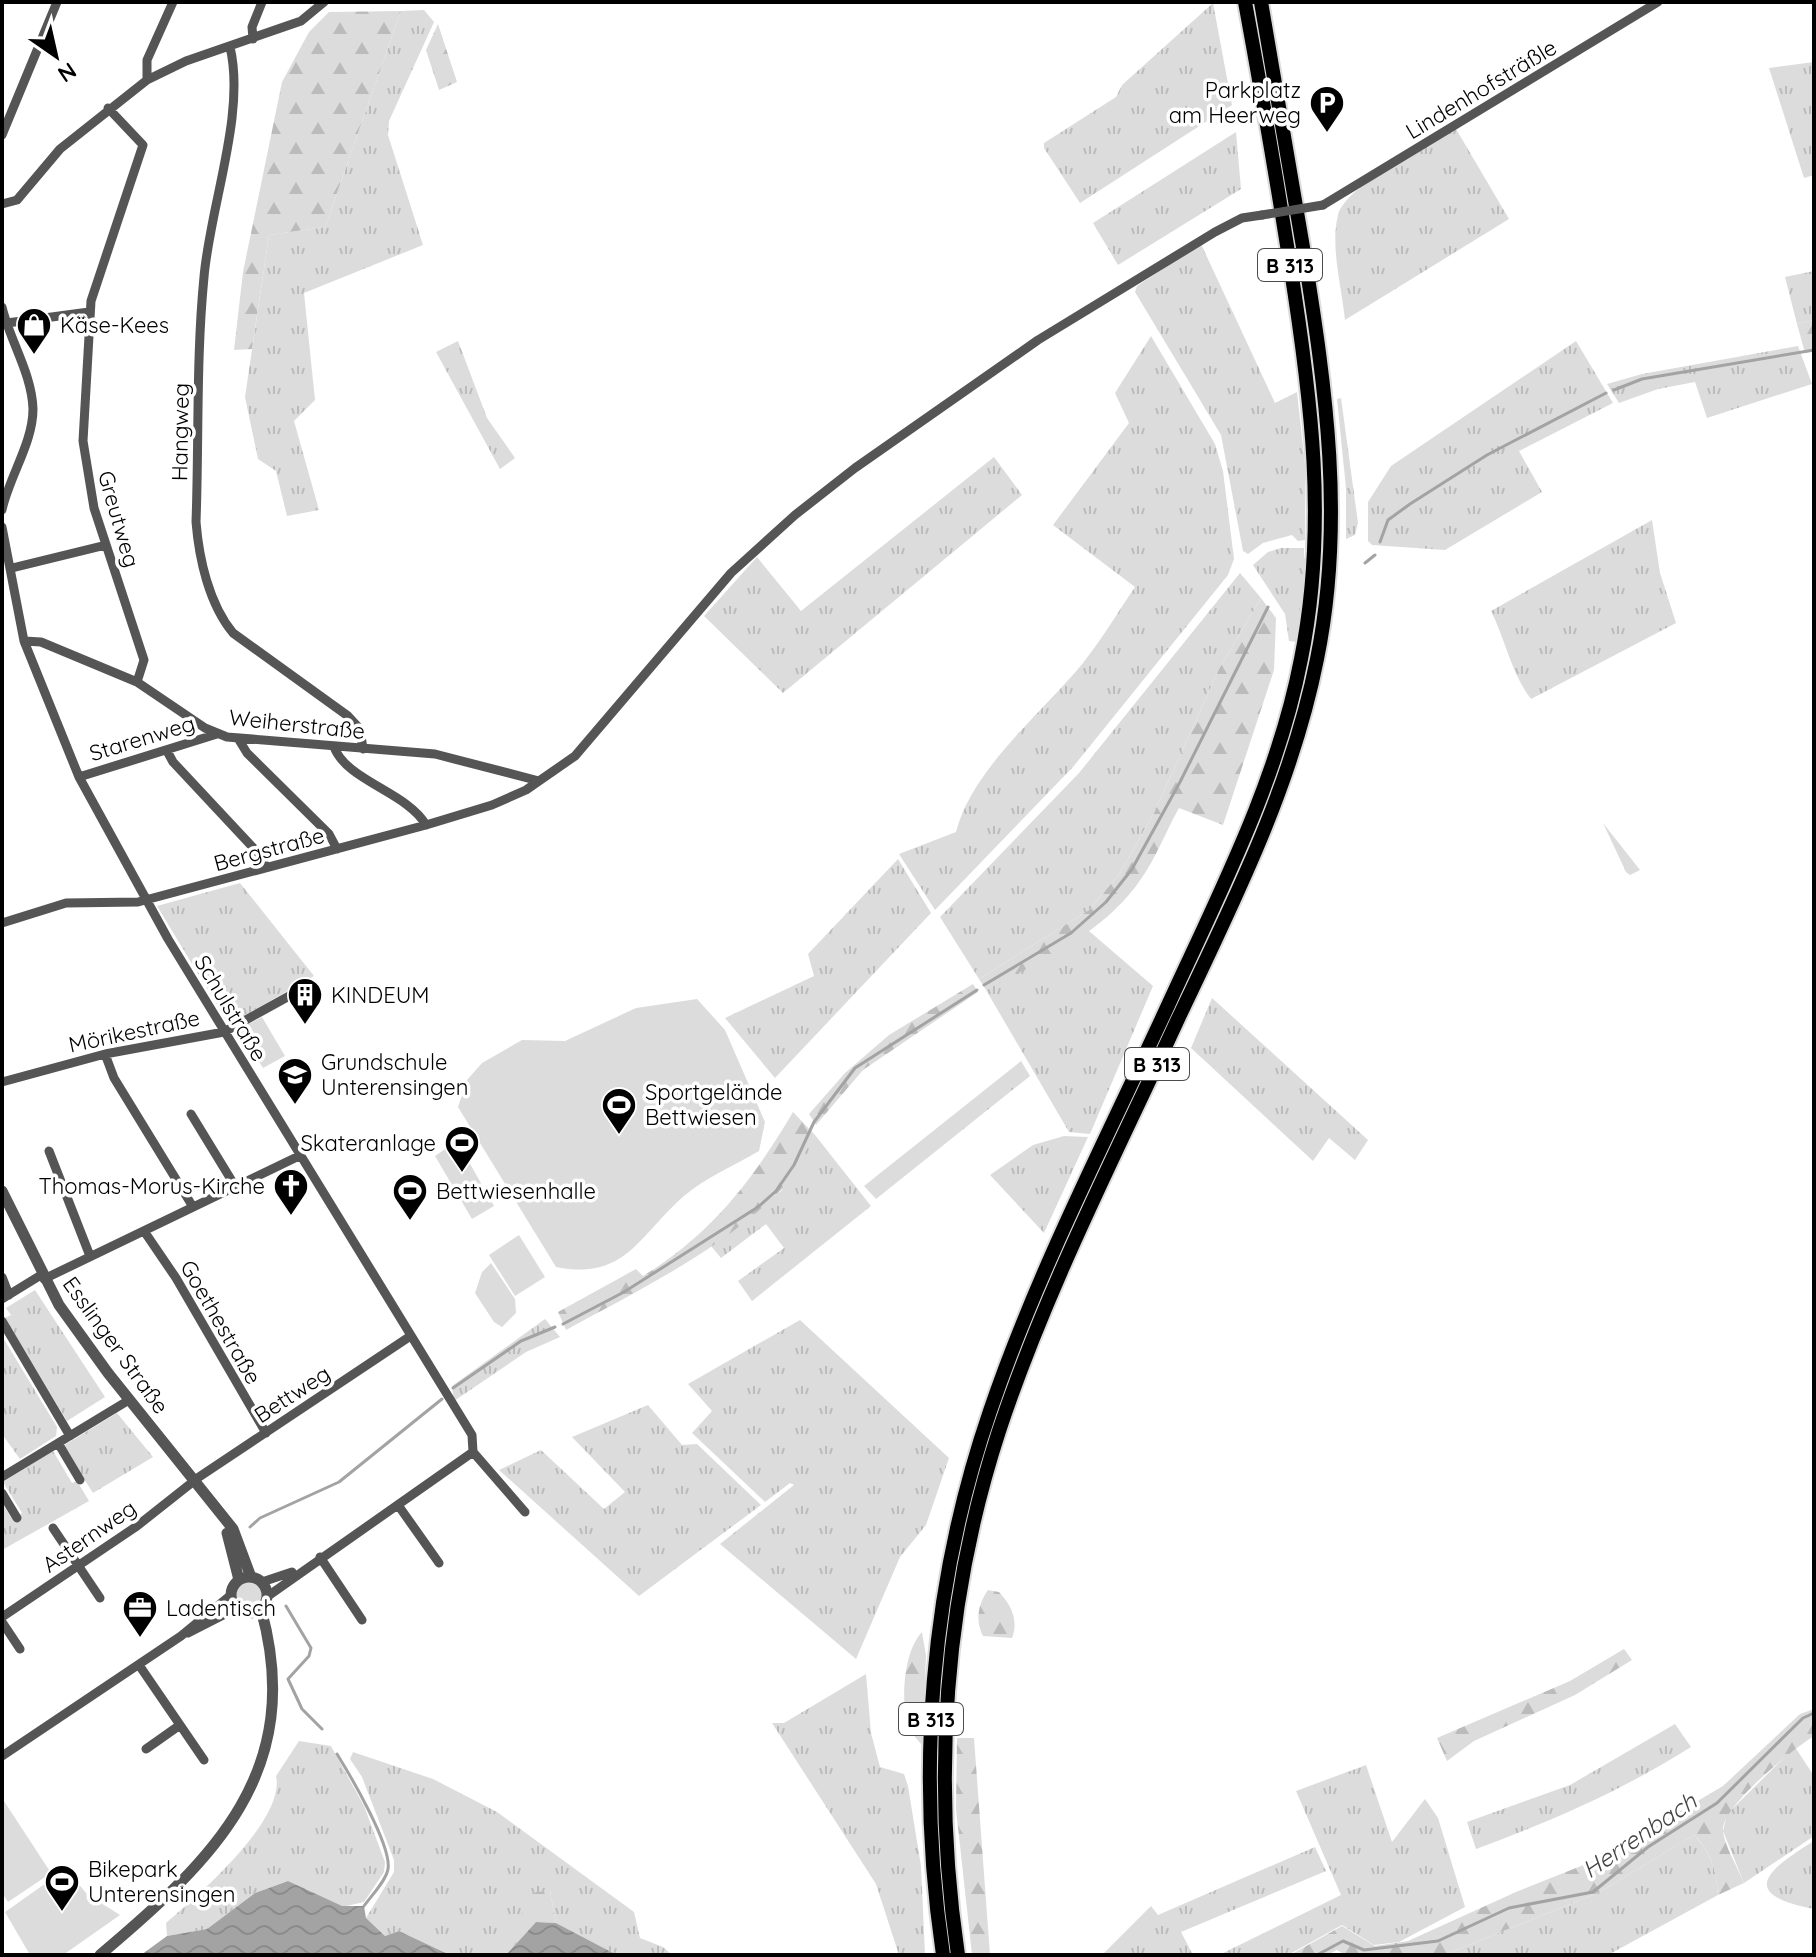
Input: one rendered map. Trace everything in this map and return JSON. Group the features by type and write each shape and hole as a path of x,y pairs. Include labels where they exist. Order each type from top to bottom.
{"highway":[{"name":"B 313","path":"943,1955 929,1802 931,1711 939,1625 947,1579 975,1460 1012,1352 1223,888 1271,770 1301,661 1315,557 1315,460 1307,382 1245,2"},
{"name":"B 313","path":"958,1955 948,1873 944,1793 947,1709 957,1606 991,1458 1034,1338 1245,875 1283,781 1315,672 1333,529 1322,376 1261,2"}],"street":[{"path":"2,135 57,2"},
{"path":"147,80 147,60 173,2"},
{"path":"253,39 253,22 262,2"},
{"name":"Lindenhofsträßle","path":"1323,205 1658,2"},
{"path":"2,204 22,196 40,168 108,108 147,80 186,61 301,21 322,4"},
{"name":"Hangweg","path":"230,47 235,68 235,94 208,242 201,313 196,522 199,552 229,628 258,653 348,716 360,729 363,749"},
{"name":"Greutweg","path":"108,108 143,145 89,312 84,456 88,485 144,660 137,682"},
{"name":"Bergstraße","path":"2,923 66,903 122,904 146,900 504,801 575,756 731,573 819,496 1038,340 1215,232 1242,218 1323,205"},
{"path":"2,307 29,387 32,420 2,510"},
{"path":"7,323 89,312"},
{"name":"Schulstraße","path":"2,527 24,641 79,777 146,900 224,1032 474,1440 473,1452 525,1512"},
{"path":"12,568 106,545"},
{"name":"Weiherstraße","path":"24,641 41,642 137,682 217,734 239,740 435,754 539,781"},
{"name":"Starenweg","path":"79,777 217,734"},
{"path":"239,740 247,753 329,834 337,849"},
{"path":"334,747 341,760 411,808 426,825"},
{"path":"167,751 173,762 259,854 266,867"},
{"name":"Mörikestraße","path":"2,1082 105,1054 224,1032 311,984"},
{"path":"105,1054 114,1078 193,1207"},
{"path":"191,1114 235,1186"},
{"path":"49,1151 90,1256"},
{"path":"2,1277 6,1297 299,1156"},
{"name":"Esslinger Straße","path":"2,1191 43,1277 129,1400 233,1529 251,1580 268,1596"},
{"name":"Goethestraße","path":"144,1231 196,1312 266,1433"},
{"path":"2,1321 70,1436"},
{"name":"Bettweg","path":"194,1480 409,1337"},
{"path":"2,1477 129,1400"},
{"path":"58,1443 80,1480"},
{"path":"256,1611 268,1596 303,1569 473,1452"},
{"name":"Asternweg","path":"2,1620 194,1480"},
{"path":"2,1493 17,1518"},
{"path":"398,1505 439,1563"},
{"path":"53,1528 100,1598"},
{"path":"320,1557 362,1620"},
{"path":"2,1756 181,1636 251,1580 303,1569"},
{"path":"231,1595 237,1608"},
{"path":"181,1636 237,1608 256,1611"},
{"path":"100,1955 200,1865 245,1803 264,1755 272,1717 274,1685 268,1644 256,1611"},
{"path":"2,1620 20,1649"},
{"path":"139,1665 204,1760"},
{"path":"146,1749 180,1725"}],"green space":[{"path":"1213,3 1232,105 1080,203 1044,148 1044,143 1116,97 1122,85"},
{"path":"424,10 434,22 389,121 388,135 423,245 304,293 315,400 294,421 319,510 287,516 276,471 258,459 245,397 269,235 325,227 401,11"},
{"path":"401,11 325,227 269,235 252,349 234,350 243,272 282,82 309,32 329,12"},
{"path":"438,24 457,82 439,90 426,50"},
{"path":"1814,62 1814,175 1804,178 1769,68"},
{"path":"1456,129 1509,219 1345,320 1335,240 1338,215 1344,203 1372,179"},
{"path":"1236,132 1241,189 1118,265 1093,223"},
{"path":"1201,244 1275,403 1297,392 1305,465 1305,540 1298,541 1292,535 1263,543 1248,554 1243,551 1221,435 1135,292 1137,286"},
{"path":"1814,271 1814,320 1797,324 1785,277"},
{"path":"1814,320 1814,351 1805,353 1797,324"},
{"path":"1151,336 1215,444 1223,471 1234,559 1228,575 1073,767 935,910 899,854 956,832 964,809 992,764 1083,663 1135,587 1053,525 1129,423 1115,393"},
{"path":"458,341 487,418 515,458 500,469 436,352"},
{"path":"1576,341 1613,403 1519,451 1542,492 1445,550 1372,545 1368,541 1368,502 1391,466"},
{"path":"1798,346 1812,384 1707,418 1695,382 1658,389 1619,403 1607,384 1642,374"},
{"path":"1341,398 1358,523 1355,535 1346,539 1346,488 1337,399"},
{"path":"994,457 1022,495 783,693 704,616 757,557 801,611"},
{"path":"1652,520 1660,573 1676,623 1531,699 1519,679 1491,611"},
{"path":"1281,548 1304,548 1304,558 1307,559 1296,642 1289,641 1285,614 1253,565 1268,552"},
{"path":"1240,573 1261,598 1219,669 1155,811 1120,873 1089,910 979,979 940,917 1079,773"},
{"path":"1261,598 1276,618 1274,670 1223,825 1179,808 1146,871 1109,915 1071,944 986,990 979,979 1089,910 1120,873 1155,811 1219,669"},
{"path":"1603,823 1640,870 1630,875 1626,872"},
{"path":"898,859 931,913 775,1078 725,1018 814,976 808,954"},
{"path":"240,883 314,976 233,1022 226,1020 157,906"},
{"path":"1089,931 1153,986 1090,1134 1069,1132 986,990"},
{"path":"973,984 978,992 863,1070 816,1125 809,1114 845,1073 889,1035"},
{"path":"1212,998 1368,1140 1355,1160 1329,1138 1313,1161 1191,1048"},
{"name":"Sportgelände Bettwiesen","path":"697,999 725,1030 765,1122 759,1151 692,1189 615,1261 580,1270 556,1267 458,1107 467,1080 482,1063 522,1040 565,1041 636,1008"},
{"path":"262,1017 285,1056 263,1068 239,1029"},
{"path":"1021,1061 1030,1076 876,1199 864,1186"},
{"path":"793,1112 815,1135 778,1193 704,1252 566,1330 558,1312 636,1269 643,1276 710,1224 746,1183"},
{"path":"815,1135 871,1206 752,1301 738,1281 784,1248 766,1224 721,1258 711,1246 781,1191"},
{"path":"1064,1136 1088,1137 1044,1233 990,1175 1033,1145"},
{"name":"Skateranlage","path":"457,1141 494,1206 472,1219 435,1156"},
{"path":"519,1235 545,1277 515,1296 489,1255"},
{"path":"491,1263 515,1299 516,1313 502,1327 494,1322 475,1293 482,1272"},
{"path":"35,1290 105,1397 67,1421 5,1318 11,1315 6,1308"},
{"path":"545,1319 560,1337 526,1352 454,1401 452,1386"},
{"path":"800,1320 949,1458 926,1525 900,1557 856,1659 720,1544 794,1485 790,1483 765,1502 692,1433 712,1411 688,1384"},
{"path":"2,1336 57,1427 56,1436 20,1459 2,1434"},
{"path":"648,1405 682,1445 697,1444 761,1505 639,1596 499,1470 541,1450 604,1509 625,1492 572,1437"},
{"path":"117,1413 153,1457 93,1493 63,1446"},
{"path":"53,1451 72,1483 77,1481 89,1501 2,1550 2,1503 12,1519 22,1513 3,1482"},
{"path":"249,1581 258,1585 262,1594 258,1603 249,1607 240,1603 236,1594 240,1585"},
{"path":"988,1590 999,1592 1010,1608 1015,1625 1012,1638 983,1636 979,1613"},
{"path":"922,1632 926,1656 922,1745 908,1727 904,1701 908,1662"},
{"path":"1624,1649 1632,1660 1575,1695 1474,1741 1447,1761 1437,1738 1570,1681"},
{"path":"866,1674 871,1733 880,1767 904,1774 908,1786 921,1866 925,1955 899,1955 876,1884 772,1723 784,1723"},
{"path":"1814,1709 1814,1736 1761,1778 1726,1820 1724,1836 1744,1883 1718,1895 1712,1862 1694,1835 1600,1892 1444,1955 1345,1955 1337,1950 1327,1955 1290,1955 1342,1926 1375,1946 1408,1941 1601,1858 1723,1786 1800,1714"},
{"path":"1675,1724 1691,1747 1586,1804 1476,1849 1467,1822 1570,1785"},
{"path":"957,1738 974,1738 990,1955 972,1955 956,1809"},
{"path":"299,1741 331,1746 364,1806 385,1862 384,1872 364,1902 342,1907 288,1881 255,1893 207,1929 167,1936 166,1923 217,1876 254,1835 275,1794 276,1776"},
{"path":"1795,1747 1814,1776 1814,1836 1744,1883 1723,1831 1727,1814"},
{"path":"353,1752 433,1779 497,1812 634,1912 640,1938 663,1947 672,1955 617,1955 556,1923 550,1891 495,1955 450,1955 399,1931 385,1936 366,1918 394,1872 394,1860 362,1777 350,1759"},
{"path":"1366,1765 1392,1842 1425,1799 1438,1818 1465,1907 1399,1942 1374,1945 1342,1925 1288,1955 1219,1955 1341,1895 1296,1791"},
{"path":"2,1798 51,1873 8,1902 2,1893"},
{"path":"1694,1835 1712,1862 1718,1895 1608,1955 1444,1955 1600,1892"},
{"path":"1814,1841 1814,1909 1775,1896 1768,1889 1768,1880 1783,1862"},
{"path":"1315,1847 1326,1871 1181,1932 1193,1955 1102,1955 1151,1906 1158,1915"},
{"name":"Bikepark Unterensingen","path":"66,1869 87,1894 120,1915 63,1955 30,1955 5,1912"},
{"path":"550,1891 556,1923 536,1922 506,1955 495,1955 536,1892"}],"water":[{"path":"288,1881 342,1906 364,1906 366,1918 385,1936 399,1931 450,1955 141,1955 167,1936 207,1929 255,1893"},
{"path":"536,1922 556,1923 617,1955 506,1955"}],"waterway":[{"path":"1614,390 1642,379 1814,350"},
{"path":"1380,542 1388,520 1410,504 1487,455 1606,393"},
{"path":"1365,563 1375,555"},
{"path":"984,985 1071,933 1106,902 1132,869 1180,782 1268,607"},
{"path":"563,1324 624,1292 758,1207 776,1191 794,1165 814,1122 855,1068 977,990"},
{"path":"453,1388 521,1341 555,1327"},
{"path":"250,1527 260,1518 339,1482 442,1399"},
{"path":"286,1606 311,1648 309,1656 288,1679 302,1709 322,1729"},
{"name":"Herrenbach","path":"1317,1955 1343,1941 1364,1950 1438,1941 1509,1908 1593,1892 1648,1847 1717,1803 1803,1718 1814,1713"},
{"path":"337,1754 369,1811 387,1858 388,1869 384,1878 364,1906"}],"place":[{"name":"Parkplatz am Heerweg","path":"1327,134"},
{"name":"Käse-Kees","path":"34,356"},
{"name":"KINDEUM","path":"305,1026"},
{"name":"Grundschule Unterensingen","path":"295,1106"},
{"name":"Sportgelände Bettwiesen","path":"619,1136"},
{"name":"Skateranlage","path":"462,1174"},
{"name":"Thomas-Morus-Kirche","path":"291,1217"},
{"name":"Bettwiesenhalle","path":"410,1222"},
{"name":"Ladentisch","path":"140,1639"},
{"name":"Bikepark Unterensingen","path":"62,1913"}]}
